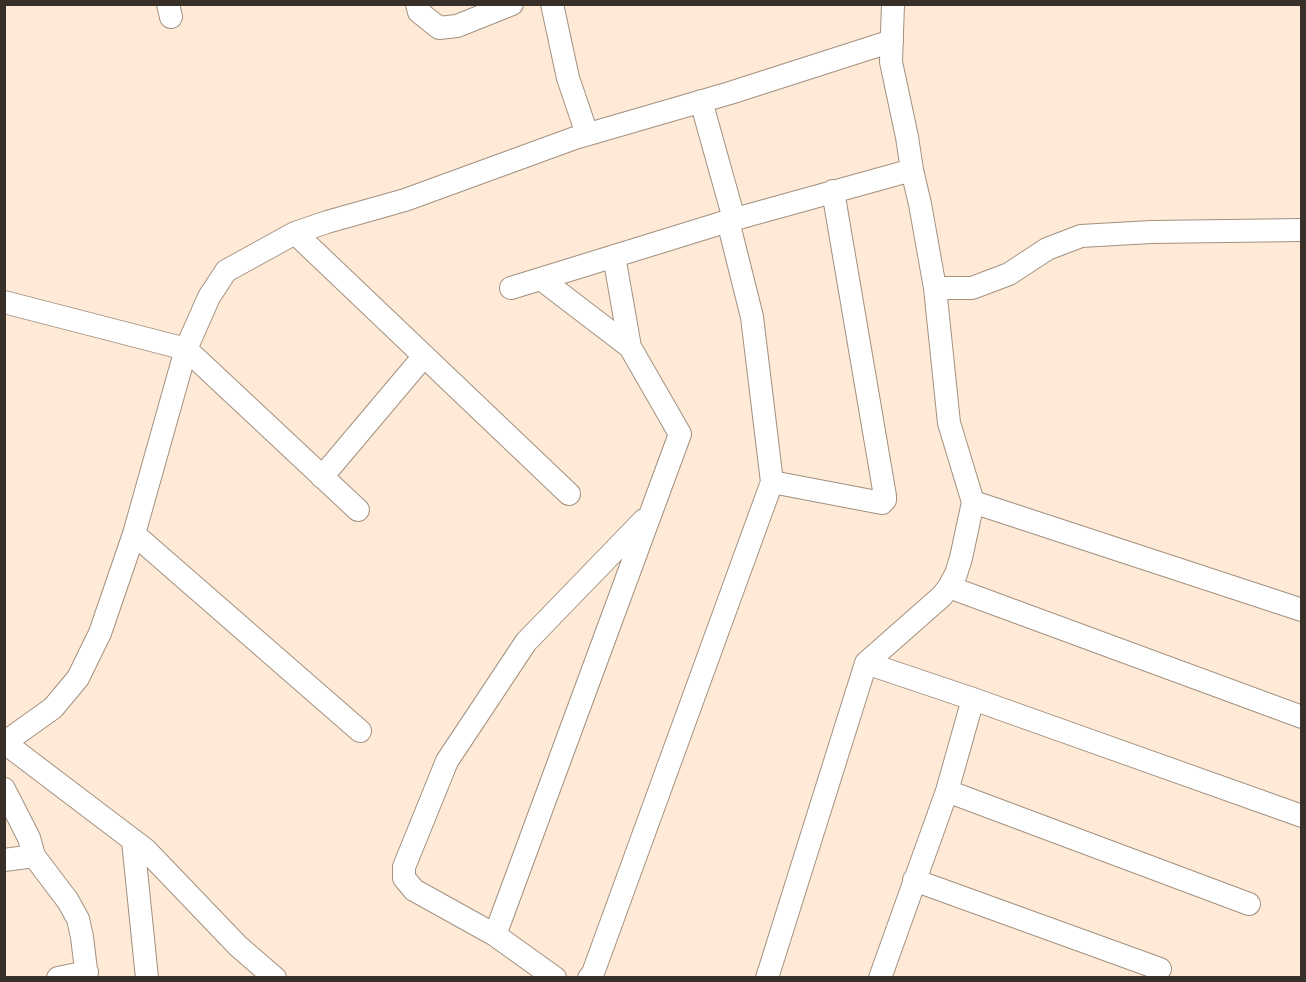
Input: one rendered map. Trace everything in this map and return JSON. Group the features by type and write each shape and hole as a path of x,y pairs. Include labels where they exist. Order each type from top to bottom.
{"street":[{"path":"417,4 419,12 439,28 456,26 512,4"},
{"path":"552,4 568,78 587,134"},
{"path":"766,978 866,663 942,596 949,587 961,558 973,502 949,423 935,288 912,170 908,137 891,63 893,4"},
{"path":"275,978 238,946 146,850 5,743 53,708 78,678 100,633 134,534 186,349 209,297 226,271 294,233 405,201 587,134 892,41"},
{"path":"589,978 593,973 772,482 752,317 731,220 701,101"},
{"path":"511,288 731,220 912,170"},
{"path":"772,482 882,503 885,498 833,191"},
{"path":"935,288 972,288 1010,274 1047,249 1081,236 1151,232 1302,230"},
{"path":"294,233 569,495"},
{"path":"495,934 680,434 630,347 614,256"},
{"path":"541,279 630,347"},
{"path":"4,303 186,349 358,510"},
{"path":"322,477 424,356"},
{"path":"973,502 1302,610"},
{"path":"555,978 495,934 414,890 404,878 404,867 447,761 526,642 651,513"},
{"path":"134,534 360,731"},
{"path":"949,587 1302,717"},
{"path":"866,663 1302,816"},
{"path":"880,978 946,791 973,699"},
{"path":"4,789 29,838 34,856 68,901 78,919 87,975 58,978"},
{"path":"946,791 1249,904"},
{"path":"133,840 147,978"},
{"path":"4,860 34,856"},
{"path":"914,880 1160,969"}]}
